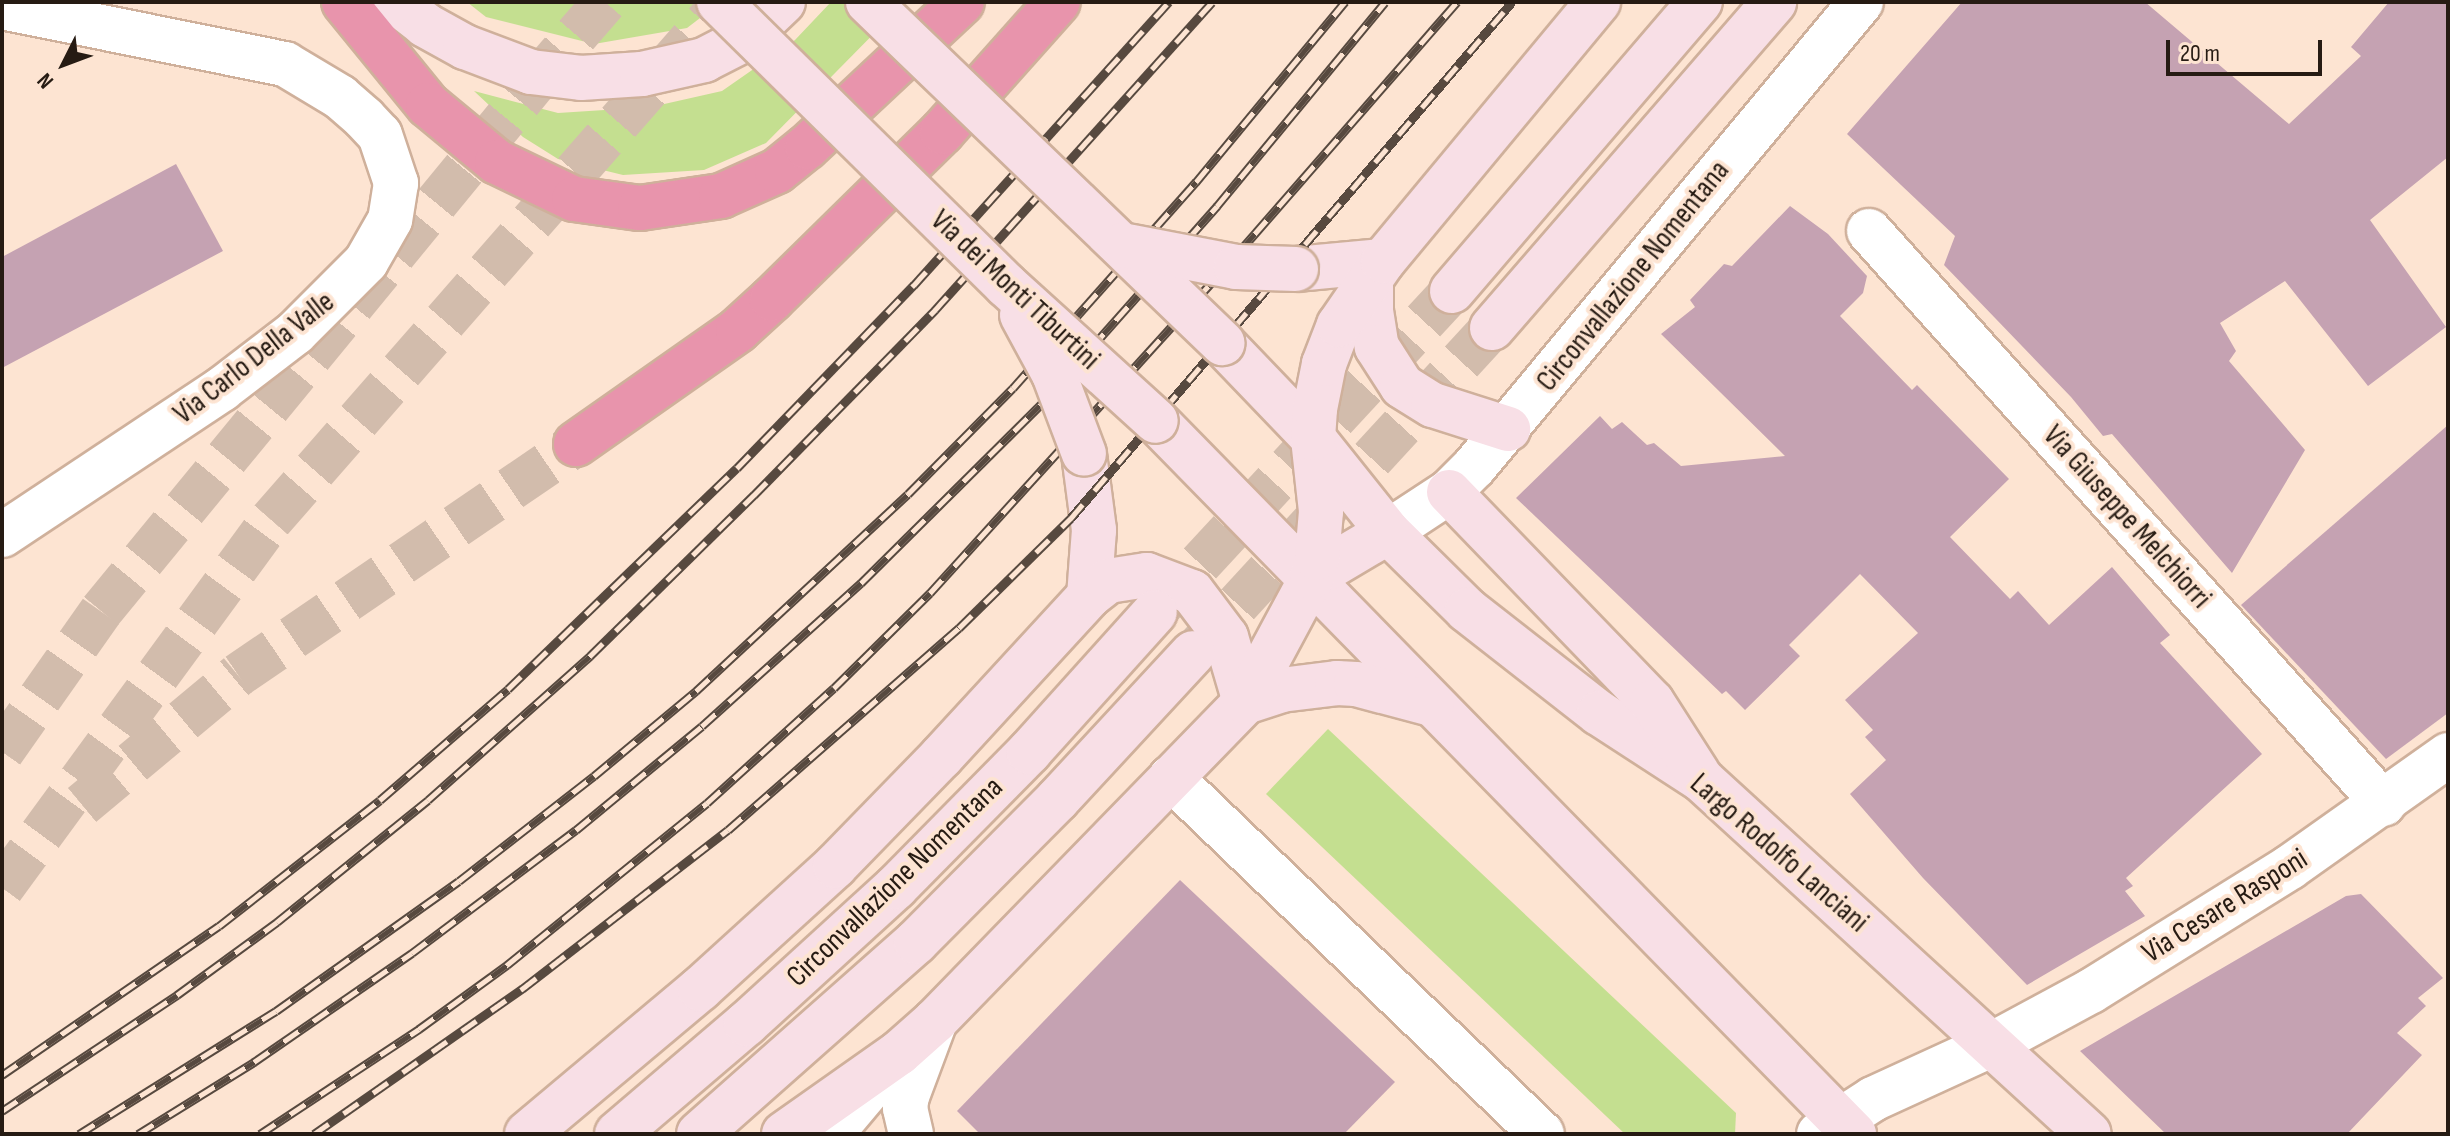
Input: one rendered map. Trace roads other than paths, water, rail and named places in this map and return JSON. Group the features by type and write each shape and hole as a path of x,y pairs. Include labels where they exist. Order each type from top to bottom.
{"highway":[{"path":"344,2 428,105 497,162 574,199 640,208 721,196 777,171 962,2"},
{"path":"576,444 725,339 772,299 942,132 1058,2"}],"street":[{"path":"396,2 425,25 477,52 531,72 581,78 642,74 704,60 743,40 783,2"},
{"name":"Via dei Monti Tiburtini","path":"719,2 1006,285 1156,421 1312,577"},
{"path":"868,2 1222,343 1313,438 1388,532 1312,577"},
{"path":"784,1134 899,1053 935,1021 1245,702 1312,577 1321,511 1313,438 1317,396 1329,349 1342,319 1377,271 1598,2"},
{"path":"1452,291 1700,2"},
{"path":"1492,328 1774,2"},
{"name":"Circonvallazione Nomentana","path":"1388,532 1449,492 1508,429 1861,2"},
{"name":"Via Carlo Della Valle","path":"2,7 285,64 340,97 380,135 396,183 390,220 359,271 295,333 222,389 2,535"},
{"name":"Via Giuseppe Melchiorri","path":"1869,231 2384,804"},
{"path":"1122,245 1236,267 1377,271"},
{"path":"1377,271 1371,311 1377,347 1402,386 1433,405 1508,429"},
{"path":"1006,285 1054,374 1084,454 1094,530 1089,596"},
{"path":"1449,492 1652,702 1702,780"},
{"name":"Largo Rodolfo Lanciani","path":"1388,532 1467,610 1527,659 1643,744 1702,780 2089,1134"},
{"path":"527,1134 700,989 835,866 941,757 1089,596 1108,581 1147,575 1182,586 1208,608 1226,637 1245,702"},
{"path":"1312,577 1837,1129 1873,1099 1993,1044"},
{"name":"Circonvallazione Nomentana","path":"617,1134 888,895 1029,752 1155,612"},
{"name":"Circonvallazione Nomentana","path":"699,1134 916,942 1057,800 1193,653"},
{"path":"1245,702 1281,690 1337,683 1356,684 1431,704"},
{"name":"Via Cesare Rasponi","path":"1993,1044 2091,991 2384,804 2448,755"},
{"path":"1171,778 1542,1134"},
{"path":"911,1134 905,1108 907,1096 935,1021"},
{"path":"831,1134 899,1053"}],"tunnel":[{"path":"2,752 101,611 533,85 605,2"},
{"path":"2,888 271,520 724,2"},
{"path":"1155,612 1452,291"},
{"path":"1193,653 1492,328"},
{"path":"82,805 238,675 576,444"}],"railway":[{"path":"2,1075 219,926 380,800 508,689 737,468 914,285 1169,2"},
{"path":"2,1111 177,995 277,922 428,800 590,656 754,495 935,310 1212,2"},
{"path":"79,1134 276,1011 459,881 594,776 696,691 908,494 1013,388 1196,182 1345,2"},
{"path":"138,1134 254,1062 412,953 576,830 702,726 861,583 1044,401 1217,206 1385,2"},
{"path":"260,1134 419,1029 507,965 707,803 834,688 930,593 1231,261 1457,2"},
{"path":"314,1134 522,989 728,830 959,628 1071,518 1512,2"}]}
